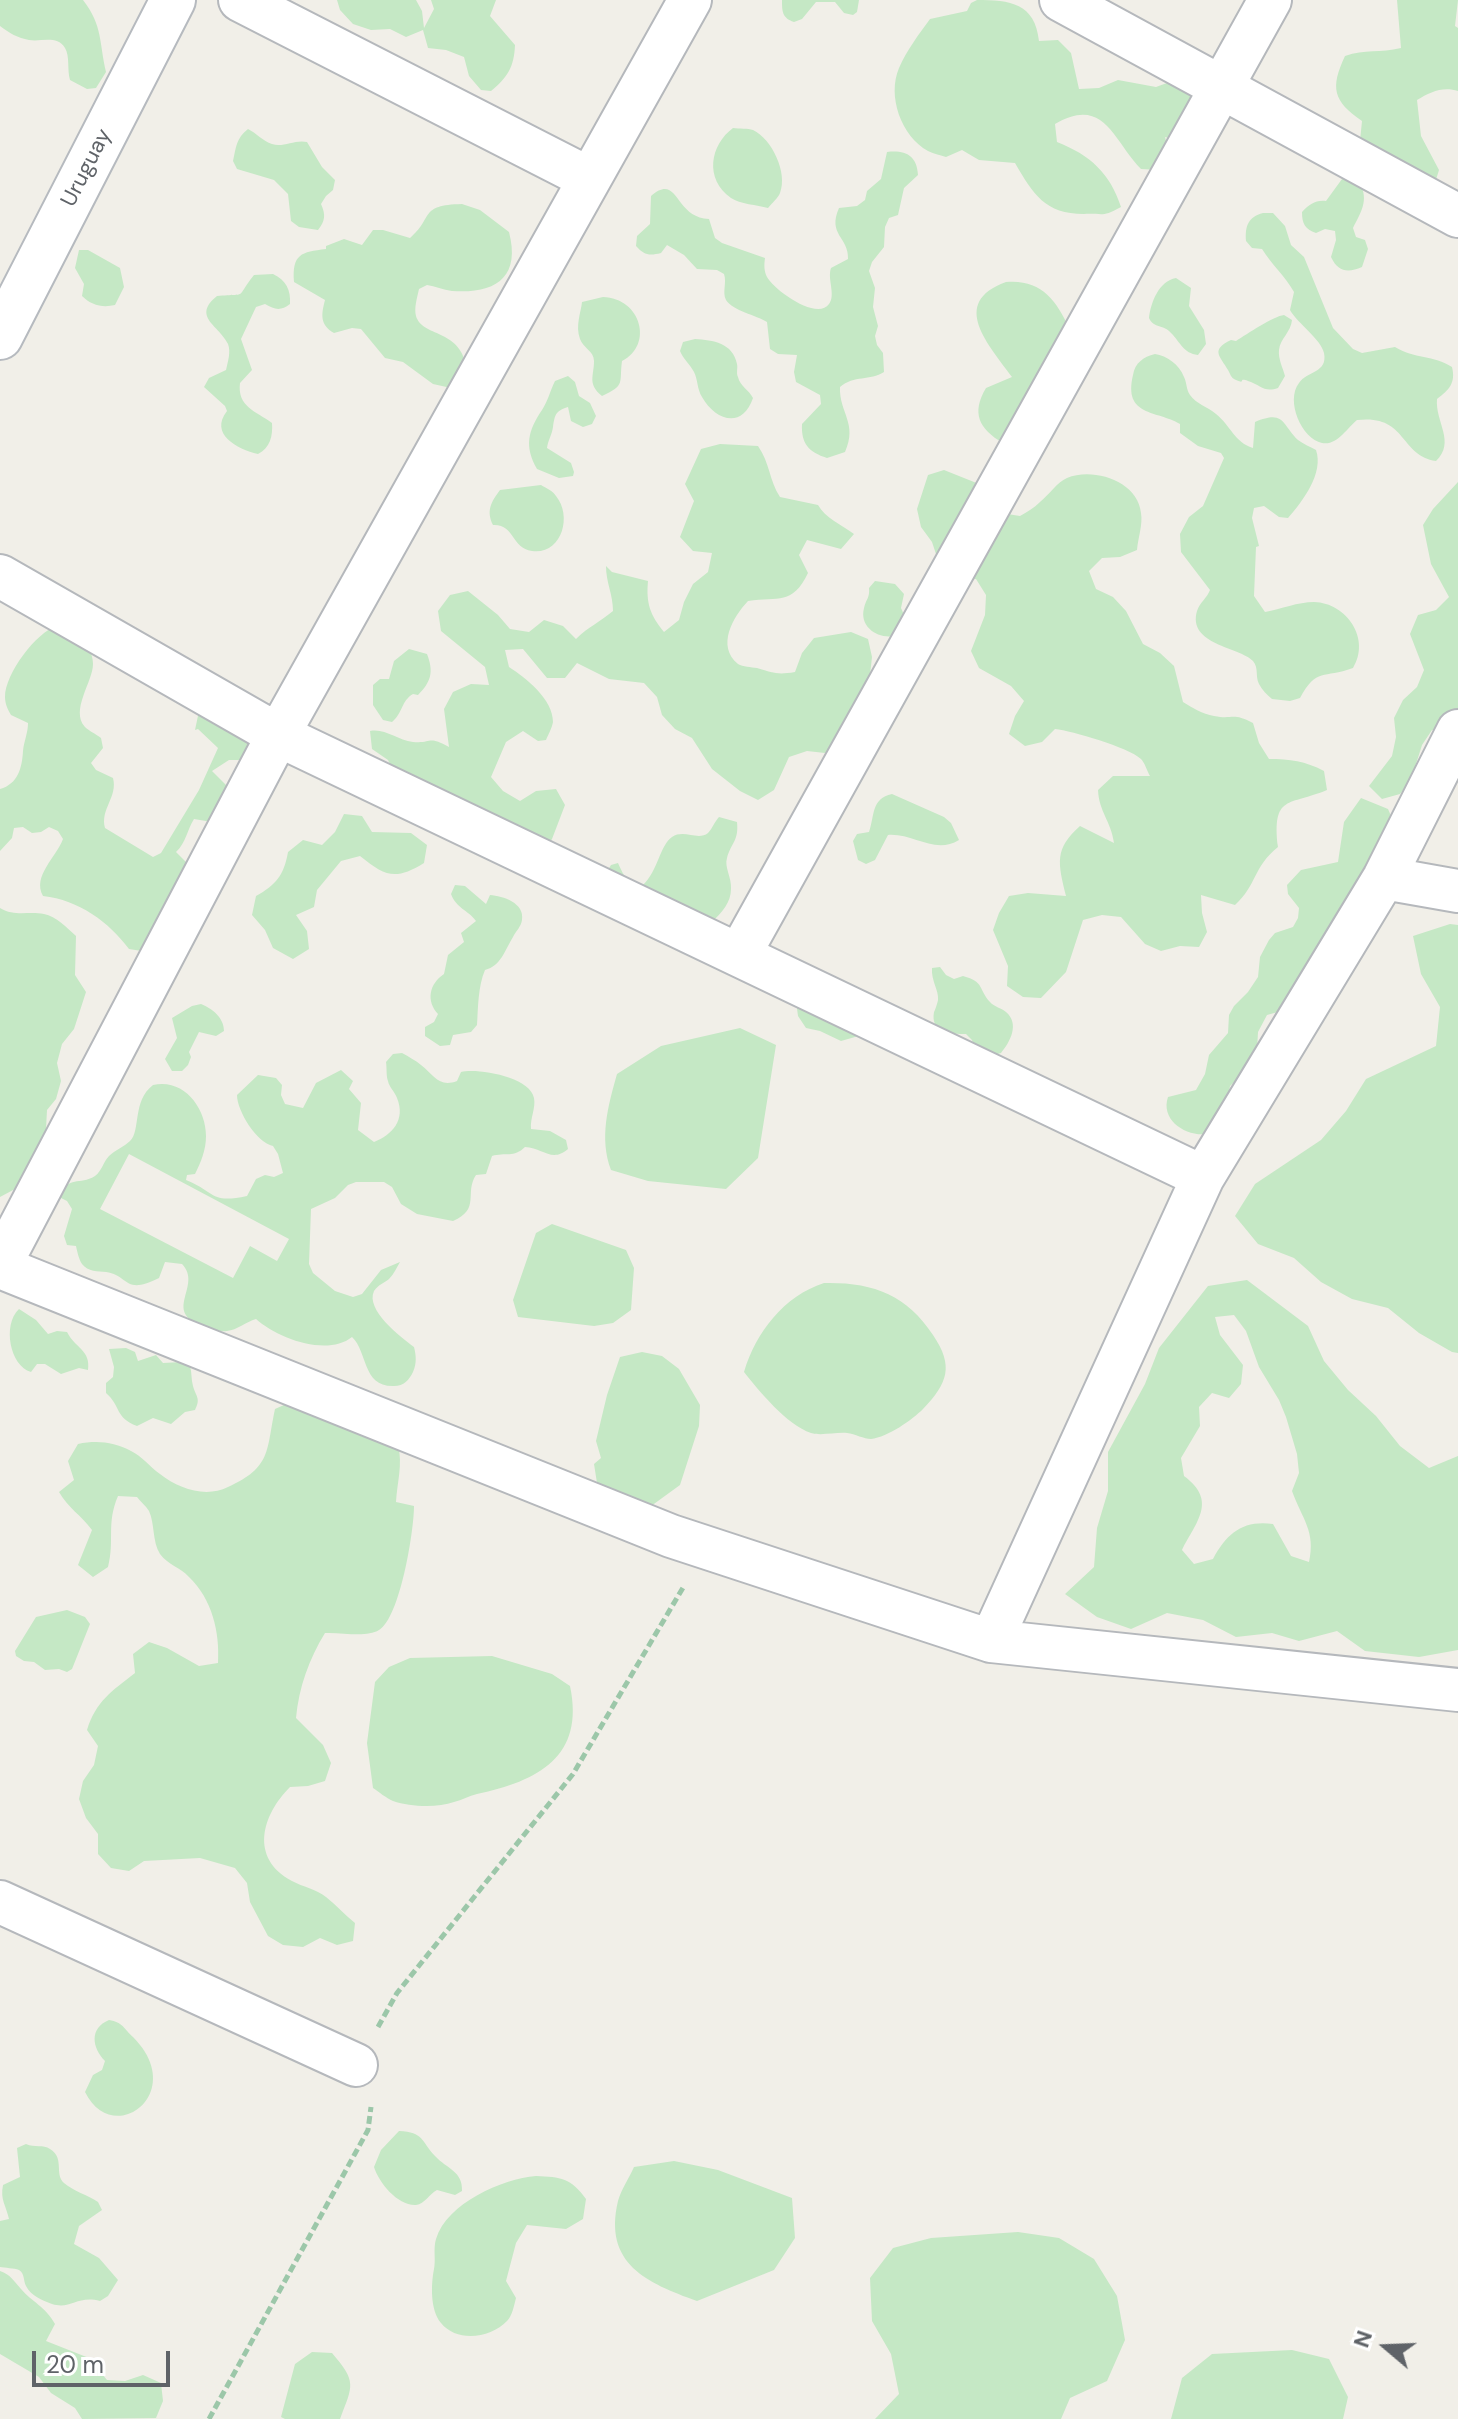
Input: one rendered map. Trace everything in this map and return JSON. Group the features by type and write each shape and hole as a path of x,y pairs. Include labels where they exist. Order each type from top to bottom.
{"main road":[{"name":"Uruguay","path":"0,337 173,0"}],"street":[{"path":"240,0 588,178"},
{"path":"690,0 278,735 0,1266 671,1536 991,1641 1458,1690"},
{"path":"1061,0 1458,216"},
{"path":"739,955 1270,0"},
{"path":"0,576 278,735 1203,1177"},
{"path":"991,1641 1203,1177 1384,878 1458,731"},
{"path":"1384,878 1458,891"},
{"path":"0,1902 356,2065"}],"path":[{"path":"356,2065 397,1993 573,1774 707,1547"},
{"path":"209,2419 368,2130"}],"green space":[{"path":"0,0 83,0 97,26 106,72 96,88 87,89 70,80 67,55 62,44 54,40 25,39 0,26"},
{"path":"337,0 416,0 422,11 424,28 434,9 431,0 496,0 490,16 515,45 511,66 491,91 481,90 469,76 464,57 446,50 428,48 423,30 406,37 390,29 371,30 353,24 340,10"},
{"path":"782,0 859,0 857,12 853,15 844,13 835,2 816,2 802,19 794,22 784,14"},
{"path":"977,0 1010,3 1026,11 1037,28 1039,41 1058,40 1071,53 1079,89 1099,88 1118,80 1156,87 1175,80 1209,78 1182,142 1165,137 1170,155 1160,170 1141,169 1114,134 1096,118 1072,116 1055,124 1057,142 1089,159 1105,175 1121,207 1102,214 1059,210 1034,193 1015,163 979,160 962,150 946,157 928,151 910,136 896,103 896,79 902,61 930,19 967,11 971,3"},
{"path":"1397,0 1458,0 1455,26 1458,28 1458,91 1437,91 1417,100 1421,136 1439,170 1434,186 1360,141 1362,121 1345,107 1337,93 1337,77 1345,56 1401,48"},
{"path":"733,128 751,129 760,134 777,157 782,185 779,195 768,208 731,198 717,181 713,162 715,153 719,143"},
{"path":"248,129 276,145 307,142 322,167 335,180 333,190 321,204 324,218 318,230 299,227 291,221 288,194 274,180 237,169 233,161 236,148"},
{"path":"887,152 909,155 918,175 904,188 898,215 889,218 885,227 884,247 869,271 875,288 873,307 878,326 875,336 883,353 884,372 840,387 850,433 845,452 827,458 811,450 803,437 802,424 821,404 820,395 796,382 797,355 778,354 770,349 767,322 726,300 724,274 717,270 697,269 684,255 667,245 661,253 644,253 636,246 637,236 650,224 651,196 667,189 689,212 709,219 715,238 722,243 765,258 767,277 787,296 815,309 823,308 831,300 831,268 848,259 835,224 839,208 857,206 865,200 867,191 881,179"},
{"path":"1342,179 1360,183 1364,195 1363,206 1353,228 1356,237 1365,240 1368,249 1362,267 1352,270 1340,268 1331,257 1335,231 1325,229 1316,233 1305,226 1302,216 1310,205 1326,201"},
{"path":"462,204 480,210 509,232 512,248 508,272 492,286 467,291 427,285 419,289 415,310 420,323 449,339 462,354 466,366 451,388 433,384 403,362 385,358 361,329 334,333 326,327 323,319 325,300 294,282 295,265 304,253 326,249 326,246 344,239 362,245 373,230 410,238 433,210"},
{"path":"1263,213 1273,213 1285,226 1291,245 1304,257 1333,328 1353,349 1362,353 1395,347 1452,367 1450,386 1437,399 1445,439 1442,454 1436,461 1415,451 1385,423 1357,420 1337,439 1327,443 1315,440 1302,427 1295,409 1295,391 1303,379 1320,368 1324,353 1319,342 1290,310 1294,292 1290,286 1262,249 1252,248 1246,241 1248,223"},
{"path":"79,250 88,250 120,268 124,287 115,305 97,305 82,296 84,284 75,268"},
{"path":"273,274 287,286 290,304 281,309 265,304 256,307 241,339 252,370 240,383 241,398 249,408 272,423 270,441 258,454 234,444 223,433 221,427 227,411 225,406 204,387 209,378 226,370 229,353 228,344 210,321 207,310 217,296 240,294 254,275"},
{"path":"1176,278 1191,288 1189,306 1204,330 1206,344 1198,355 1186,350 1168,330 1154,324 1149,318 1157,293 1165,283"},
{"path":"1006,282 1028,284 1045,293 1069,328 1003,443 983,426 978,413 979,405 986,388 1012,377 985,339 977,313 979,301 989,291"},
{"path":"603,297 616,299 634,313 640,334 632,354 622,361 618,386 602,396 592,380 594,358 581,342 578,329 582,302"},
{"path":"1284,315 1292,320 1280,346 1279,357 1285,376 1278,388 1266,389 1233,378 1220,357 1221,347"},
{"path":"695,339 721,344 735,357 739,380 753,398 742,415 735,418 721,416 702,397 694,372 680,351 683,342"},
{"path":"1155,354 1176,365 1193,398 1216,414 1247,445 1253,448 1255,422 1272,417 1282,420 1298,440 1316,450 1315,477 1288,518 1279,517 1264,506 1254,508 1252,518 1259,546 1256,547 1254,596 1265,612 1308,602 1326,604 1346,616 1357,635 1358,657 1353,668 1316,678 1300,698 1290,701 1272,699 1259,684 1253,661 1207,638 1196,622 1197,611 1210,590 1181,552 1180,534 1189,517 1203,506 1224,458 1221,453 1198,446 1180,433 1180,424 1137,405 1131,389 1134,371 1140,361"},
{"path":"568,376 575,382 579,396 590,403 596,416 592,424 583,427 571,421 568,407 556,414 547,448 571,463 574,472 573,476 559,478 537,469 530,453 529,439 555,381"},
{"path":"720,444 758,446 780,497 818,505 829,518 854,534 841,549 807,540 799,555 808,573 796,591 784,598 748,601 732,623 728,640 731,657 738,664 784,673 795,672 802,653 814,638 851,632 868,639 872,657 870,675 842,743 825,753 807,751 789,757 774,790 758,800 740,791 712,769 692,738 675,729 662,715 657,697 644,683 609,679 577,663 565,678 547,678 523,649 505,650 509,667 544,697 553,722 546,740 538,741 523,731 506,742 491,777 503,791 520,801 536,791 556,789 565,805 544,851 396,777 388,760 372,749 370,731 381,731 413,742 437,741 449,747 444,709 453,692 471,684 489,685 485,667 441,631 438,611 450,595 468,591 510,629 529,632 544,620 563,626 576,639 613,611 606,566 612,572 648,581 650,608 664,632 679,620 693,584 708,572 712,553 693,551 680,537 694,501 685,484 701,449"},
{"path":"944,470 979,484 1001,513 1020,516 1060,482 1078,475 1113,479 1132,492 1141,513 1137,550 1120,557 1102,558 1089,571 1096,589 1113,597 1126,611 1143,644 1160,653 1174,666 1183,702 1210,715 1236,717 1253,723 1259,743 1269,759 1297,761 1324,771 1327,790 1293,801 1281,810 1278,847 1264,862 1242,898 1235,905 1201,895 1207,932 1199,947 1180,946 1161,951 1145,944 1121,917 1102,915 1083,920 1066,972 1041,998 1023,997 1007,986 1008,966 993,930 1009,896 1028,893 1066,896 1060,857 1072,834 1080,826 1114,843 1098,790 1113,776 1150,776 1134,754 1086,736 1055,729 1042,742 1025,746 1009,734 1024,701 1011,686 979,668 971,651 985,615 986,595 976,579 958,581 938,560 932,542 921,527 917,509 928,475"},
{"path":"1458,482 1458,730 1432,730 1422,745 1411,780 1400,794 1382,799 1369,786 1392,756 1396,737 1394,718 1403,700 1417,687 1424,670 1410,634 1418,615 1436,610 1449,597 1431,564 1423,525"},
{"path":"541,485 553,493 561,505 564,524 557,541 550,547 532,551 520,546 505,528 493,525 490,511 500,490"},
{"path":"875,581 895,584 904,594 901,608 905,617 894,636 876,633 864,621 869,588"},
{"path":"57,626 88,644 92,656 92,671 80,713 85,727 101,738 103,748 91,763 96,770 113,778 105,828 153,857 161,853 199,790 218,748 198,729 195,730 199,711 258,714 248,760 229,760 212,771 233,792 212,822 194,819 176,852 190,866 148,952 129,949 102,921 81,907 43,896 40,881 63,839 58,831 49,827 32,833 23,827 14,828 12,838 0,851 0,789 11,783 18,774 28,723 11,715 5,697 6,688 16,666 31,645"},
{"path":"409,649 427,654 431,671 428,681 418,695 413,694 406,700 392,722 383,720 373,705 373,685 380,679 389,679 394,661"},
{"path":"892,794 944,817 951,823 959,840 941,845 888,835 875,860 866,864 858,860 853,841 857,834 869,832 877,803"},
{"path":"1361,798 1388,809 1392,818 1382,854 1294,984 1285,1010 1267,1015 1258,1032 1257,1051 1243,1074 1230,1086 1226,1113 1207,1134 1183,1130 1171,1120 1168,1097 1196,1090 1205,1074 1209,1055 1228,1033 1229,1015 1258,977 1260,957 1269,940 1275,933 1293,927 1298,918 1299,908 1288,894 1287,885 1301,870 1338,862 1344,822"},
{"path":"344,814 362,816 372,832 411,833 427,845 424,863 405,872 390,874 360,856 341,861 317,890 314,907 296,915 307,931 309,949 293,959 273,948 265,930 252,915 256,896 278,878 288,852 303,840 322,845 335,832"},
{"path":"719,817 737,822 736,838 726,861 731,889 725,907 711,922 677,946 642,933 606,873 611,865 618,863 624,876 643,885 672,837 681,834 704,835"},
{"path":"455,885 465,886 486,904 490,895 512,902 520,909 522,920 499,961 485,970 477,1025 471,1032 453,1035 450,1045 440,1046 425,1036 425,1027 434,1022 438,1014 432,1004 432,988 444,974 448,955 464,942 461,933 476,921 453,899 451,894"},
{"path":"0,908 48,915 76,936 75,975 86,992 74,1029 62,1044 57,1063 61,1081 56,1099 47,1110 45,1148 30,1181 0,1197"},
{"path":"1450,924 1458,925 1458,1353 1419,1333 1388,1308 1352,1299 1321,1282 1294,1258 1258,1244 1235,1216 1255,1184 1321,1140 1346,1111 1366,1079 1436,1046 1440,1007 1421,974 1413,936"},
{"path":"940,967 954,979 963,976 975,981 990,1002 1010,1017 1012,1033 1001,1053 991,1056 975,1049 966,1034 948,1033 935,1024 938,996 932,968"},
{"path":"796,1001 862,1035 841,1041 806,1028 798,1016"},
{"path":"201,1004 217,1014 224,1031 216,1036 199,1032 189,1052 188,1065 182,1071 172,1071 165,1059 177,1038 172,1018"},
{"path":"740,1028 776,1045 758,1158 726,1189 648,1181 611,1170 605,1134 617,1074 661,1046"},
{"path":"402,1053 446,1083 457,1081 461,1072 469,1071 514,1079 534,1098 531,1129 550,1131 566,1140 568,1149 552,1155 525,1147 513,1154 492,1156 486,1174 476,1175 467,1211 453,1221 417,1214 401,1204 392,1187 384,1182 356,1182 348,1185 335,1198 311,1209 309,1264 313,1273 335,1291 353,1297 362,1294 381,1270 400,1262 391,1277 374,1291 373,1298 379,1314 414,1347 414,1369 403,1384 384,1385 376,1381 352,1337 342,1343 316,1345 276,1333 256,1319 224,1331 191,1320 185,1313 188,1281 182,1264 165,1262 159,1278 133,1285 113,1274 87,1268 81,1262 76,1246 67,1245 64,1236 72,1209 67,1201 59,1197 67,1185 95,1176 109,1156 130,1141 142,1099 153,1085 174,1086 183,1091 191,1097 202,1115 206,1136 204,1151 195,1174 187,1175 186,1180 219,1198 235,1198 247,1196 256,1179 283,1173 273,1146 255,1133 238,1102 237,1095 258,1075 276,1078 282,1085 281,1095 285,1104 303,1108 316,1083 341,1070 353,1081 349,1089 361,1103 358,1130 374,1142 392,1131 400,1113 387,1074 386,1062 393,1054","holes":["129,1154 289,1239 277,1261 250,1246 233,1278 100,1209"]},
{"path":"552,1224 626,1250 634,1268 631,1310 613,1323 594,1326 518,1317 513,1300 536,1233"},
{"path":"1247,1280 1308,1326 1324,1361 1400,1446 1429,1468 1458,1456 1458,1650 1419,1657 1365,1651 1337,1631 1299,1641 1272,1633 1236,1637 1203,1620 1167,1613 1131,1629 1097,1617 1065,1594 1094,1567 1097,1528 1108,1491 1108,1452 1145,1384 1159,1348 1208,1286","holes":["1234,1315 1246,1331 1259,1367 1279,1400 1297,1454 1299,1473 1292,1491 1309,1533 1309,1562 1291,1556 1273,1524 1253,1524 1237,1530 1213,1559 1194,1564 1182,1550 1201,1512 1200,1494 1184,1476 1181,1458 1200,1426 1199,1407 1212,1393 1229,1398 1241,1384 1243,1365 1220,1335 1215,1317"]},
{"path":"824,1283 872,1288 899,1300 923,1321 940,1346 946,1365 938,1391 918,1413 885,1435 871,1439 847,1433 811,1433 802,1429 765,1398 744,1372 756,1343 774,1317 796,1297"},
{"path":"19,1309 36,1320 48,1334 67,1332 85,1353 88,1370 79,1368 61,1374 45,1364 37,1364 31,1372 24,1368 13,1354 10,1334"},
{"path":"126,1348 135,1352 138,1361 156,1355 163,1363 182,1362 190,1366 198,1400 195,1410 185,1412 171,1424 153,1418 137,1426 125,1419 106,1393 106,1383 113,1377 114,1367 109,1349"},
{"path":"642,1352 662,1356 679,1369 700,1405 699,1426 680,1485 647,1509 611,1495 597,1483 594,1464 601,1458 596,1441 620,1357"},
{"path":"293,1401 398,1445 400,1467 396,1502 414,1506 404,1573 387,1622 379,1630 367,1634 325,1633 306,1674 296,1718 323,1745 331,1763 325,1781 290,1787 272,1810 267,1823 265,1849 278,1872 322,1894 355,1923 353,1941 337,1945 320,1938 303,1947 283,1945 268,1936 250,1902 247,1883 235,1868 200,1858 144,1861 129,1871 111,1868 98,1854 98,1834 86,1818 79,1799 83,1781 94,1765 98,1746 87,1730 95,1711 106,1697 135,1673 133,1654 149,1642 199,1666 218,1663 218,1640 204,1595 185,1574 160,1554 149,1511 137,1497 118,1496 112,1515 108,1567 93,1577 78,1565 92,1530 59,1492 74,1480 68,1461 78,1444 92,1442 112,1444 131,1451 184,1488 211,1492 228,1487 260,1465 268,1447 275,1409"},
{"path":"67,1610 85,1617 90,1624 72,1669 67,1672 45,1670 34,1662 16,1656 15,1651 36,1617"},
{"path":"492,1656 552,1674 570,1686 573,1710 570,1731 563,1748 552,1762 519,1782 440,1805 400,1803 373,1788 367,1743 375,1682 389,1667 410,1658"},
{"path":"109,2020 120,2024 133,2037 148,2058 153,2077 150,2094 140,2107 127,2114 112,2115 97,2108 85,2092 93,2075 102,2070 105,2061 97,2050 95,2039 98,2028"},
{"path":"399,2131 421,2138 435,2156 457,2175 462,2191 455,2195 437,2190 416,2205 403,2202 390,2192 374,2167 381,2150"},
{"path":"26,2144 47,2148 54,2153 64,2183 98,2202 102,2210 79,2226 74,2244 99,2258 118,2280 108,2296 100,2301 52,2304 31,2292 19,2270 0,2267 0,2221 9,2219 3,2199 3,2185 20,2177 17,2148"},
{"path":"674,2161 718,2170 792,2198 795,2238 774,2270 697,2301 661,2287 633,2268 623,2256 617,2241 615,2223 619,2197 634,2167"},
{"path":"536,2176 559,2178 575,2187 586,2199 583,2219 566,2229 527,2225 516,2243 506,2281 516,2298 509,2319 500,2327 483,2334 456,2334 437,2318 432,2297 435,2243 442,2226 451,2214 477,2195 508,2182"},
{"path":"1018,2232 1059,2238 1094,2259 1117,2296 1125,2340 1107,2381 1070,2398 1061,2419 875,2419 899,2394 891,2354 872,2321 870,2278 893,2248 931,2238"},
{"path":"0,2271 12,2278 55,2324 46,2341 89,2358 107,2380 125,2381 143,2375 161,2383 163,2401 156,2418 82,2419 75,2408 51,2393 39,2377 0,2354"},
{"path":"1292,2350 1329,2359 1348,2397 1343,2419 1171,2419 1182,2378 1212,2354"},
{"path":"312,2352 332,2353 349,2378 350,2391 340,2419 281,2417 295,2364"}]}
